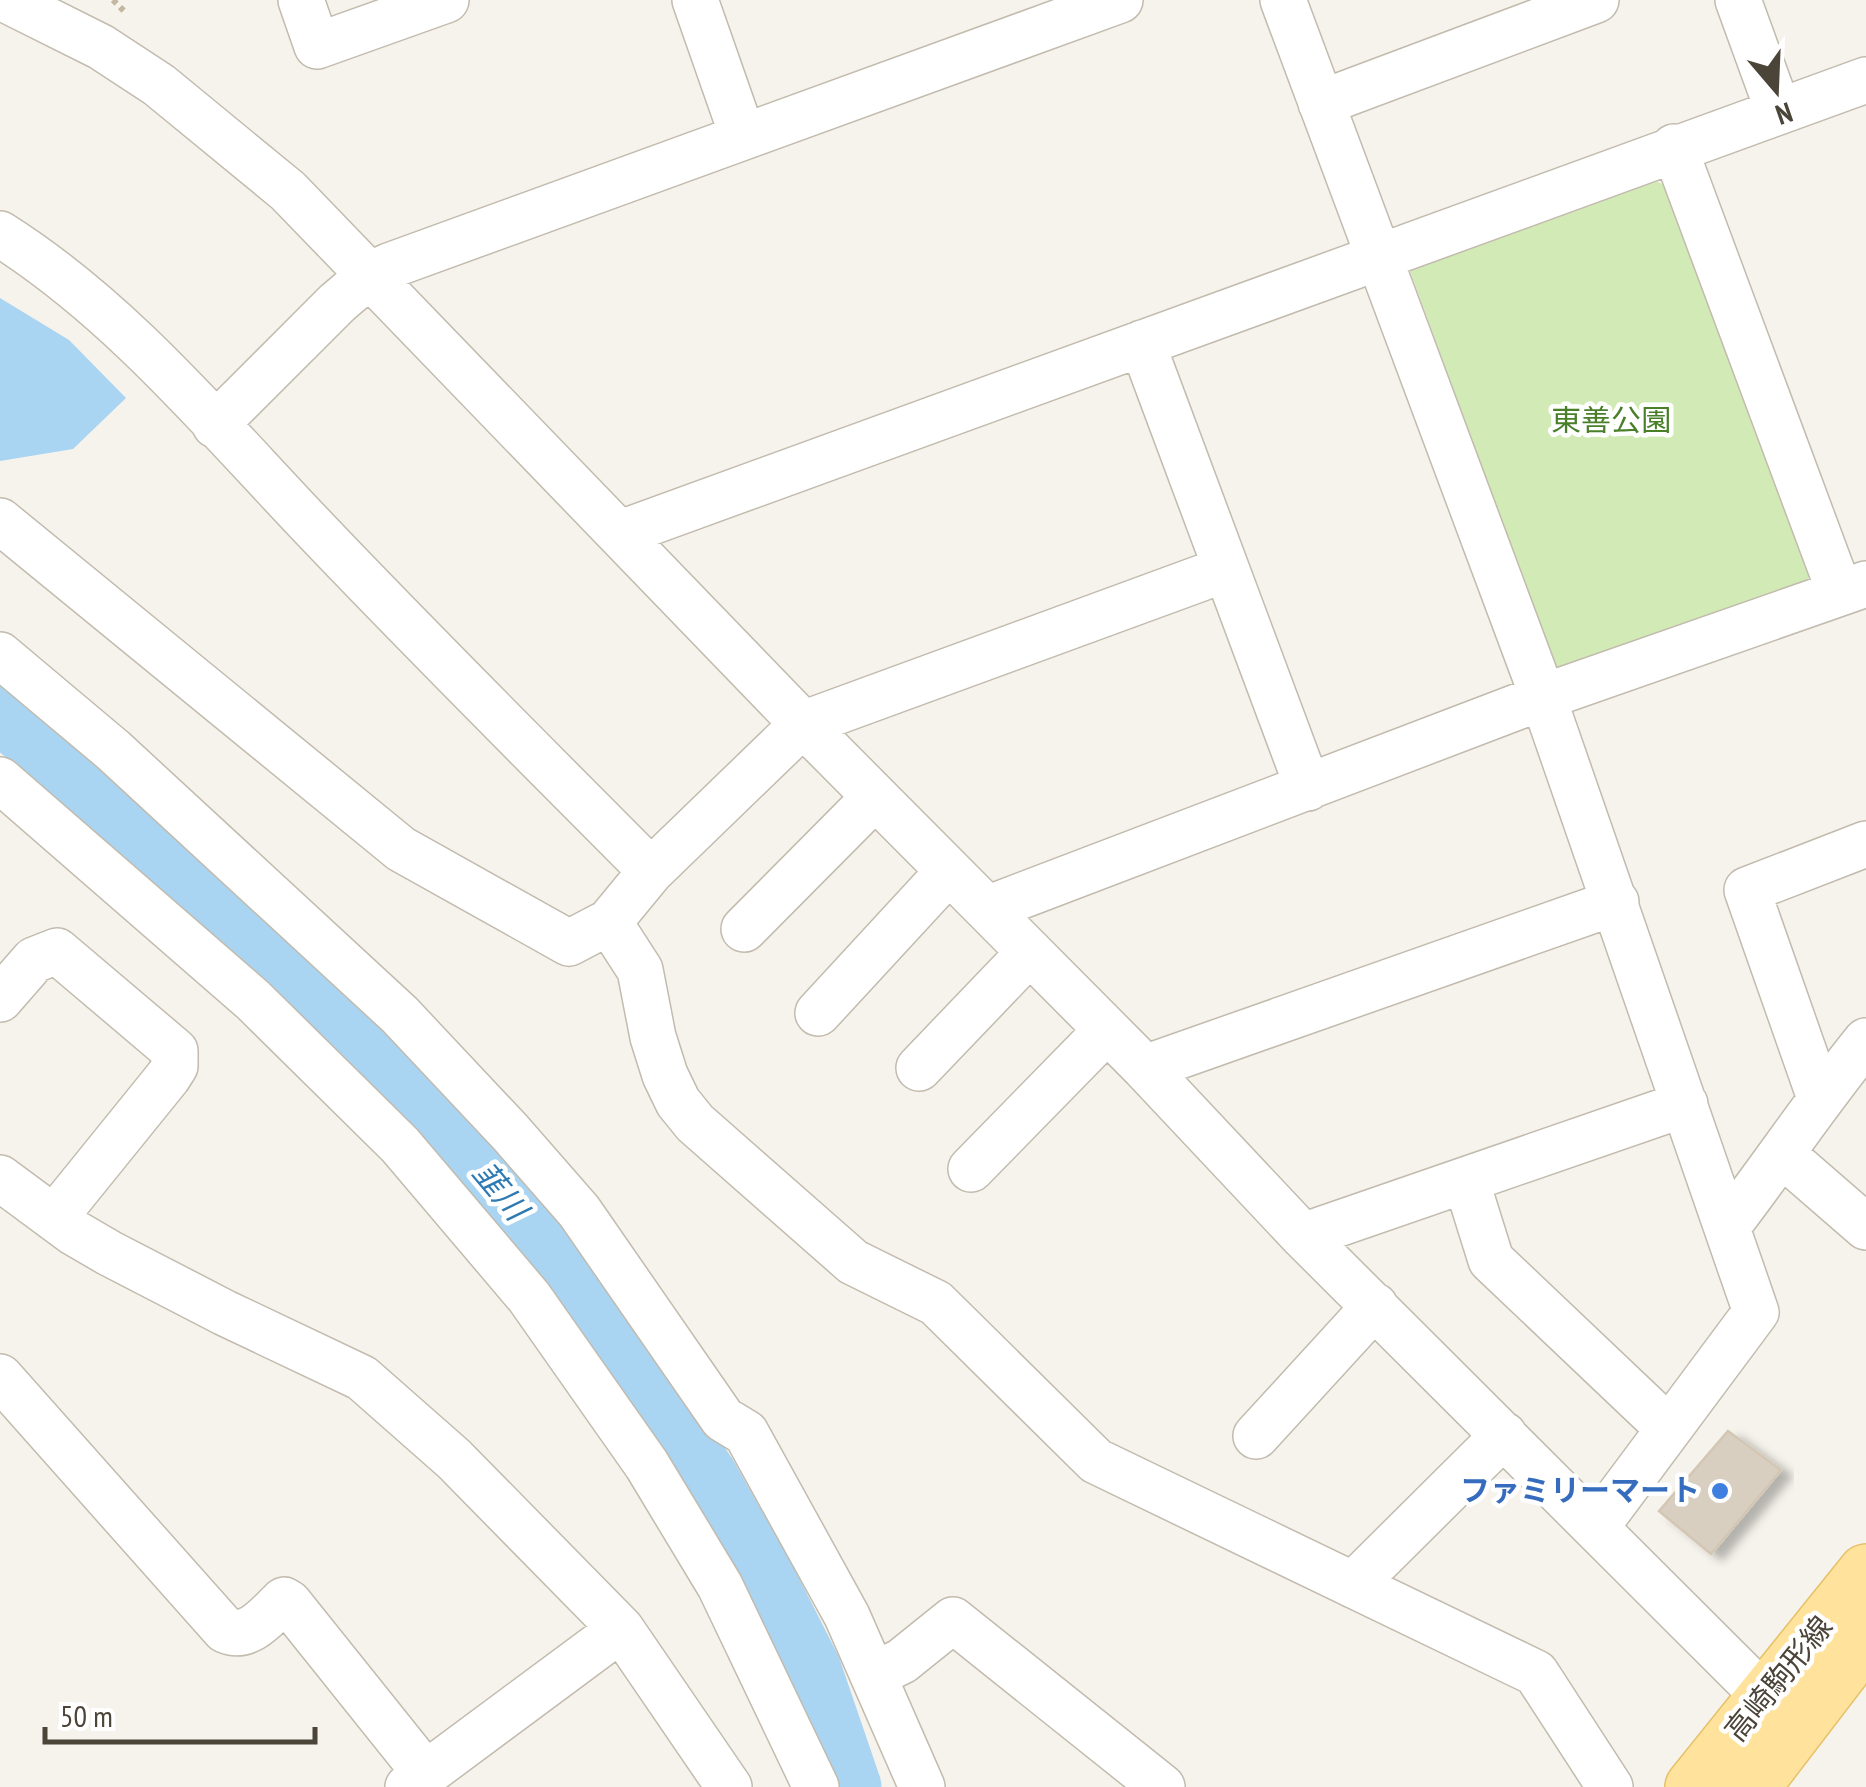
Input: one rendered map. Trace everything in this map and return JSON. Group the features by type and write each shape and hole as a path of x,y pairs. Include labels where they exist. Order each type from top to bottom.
{"main road":[{"name":"高崎駒形線","path":"1752,1787 1781,1710 1866,1572"},
{"name":"高崎駒形線","path":"1693,1787 1866,1638"}],"street":[{"path":"7,0 101,47 160,85 288,191 803,724 1145,1068 1303,1236 1781,1710"},
{"path":"301,0 317,46 446,0"},
{"path":"694,0 744,137"},
{"path":"215,425 371,274 1120,0"},
{"path":"1283,0 1544,697 1756,1312 1596,1527"},
{"path":"1321,103 1596,0"},
{"path":"1738,0 1778,110"},
{"path":"621,533 1866,80"},
{"path":"986,908 1544,697 1853,589 1674,147"},
{"path":"0,234 76,287 652,871"},
{"path":"1142,343 1308,788"},
{"path":"0,521 401,849 569,943 609,922 652,871 803,724 1226,569"},
{"path":"0,655 127,762 400,1015 579,1211 723,1419 746,1433 847,1616 922,1787"},
{"path":"0,780 253,1000 400,1145 529,1297 647,1465 720,1586 816,1787"},
{"path":"744,929 876,797"},
{"path":"1820,1098 1748,890 1866,844"},
{"path":"818,1013 949,871"},
{"path":"1145,1068 1616,902"},
{"path":"609,922 640,970 653,1037 678,1102 709,1136 853,1262 936,1303 1096,1461 1536,1673 1610,1787"},
{"path":"0,1000 34,960 57,951 175,1052 175,1066 168,1077 54,1218"},
{"path":"919,1068 1030,952"},
{"path":"971,1168 1107,1030"},
{"path":"1727,1228 1866,1041"},
{"path":"1303,1236 1685,1104"},
{"path":"1783,1154 1866,1228"},
{"path":"0,1178 108,1253 362,1378 454,1458 621,1629 729,1787"},
{"path":"1466,1180 1490,1260 1669,1429"},
{"path":"1256,1436 1374,1306"},
{"path":"0,1377 225,1630 235,1634 246,1632 284,1600 290,1603 417,1780 621,1629"},
{"path":"1353,1585 1504,1435"},
{"path":"874,1675 902,1660 953,1620 1139,1780"}],"green space":[{"name":"東善公園","path":"1653,180 1672,188 1813,571 1799,593 1560,680 1410,271"}],"water":[{"path":"0,298 69,340 126,398 73,449 0,461"}],"building":[{"name":"ファミリーマート","path":"1728,1431 1781,1470 1711,1554 1659,1511"}],"waterway":[{"name":"韮川","path":"0,710 74,772 353,1029 425,1102 516,1207 706,1478 809,1670 849,1787"}],"place":[{"name":"ファミリーマート","path":"1720,1491"}]}
